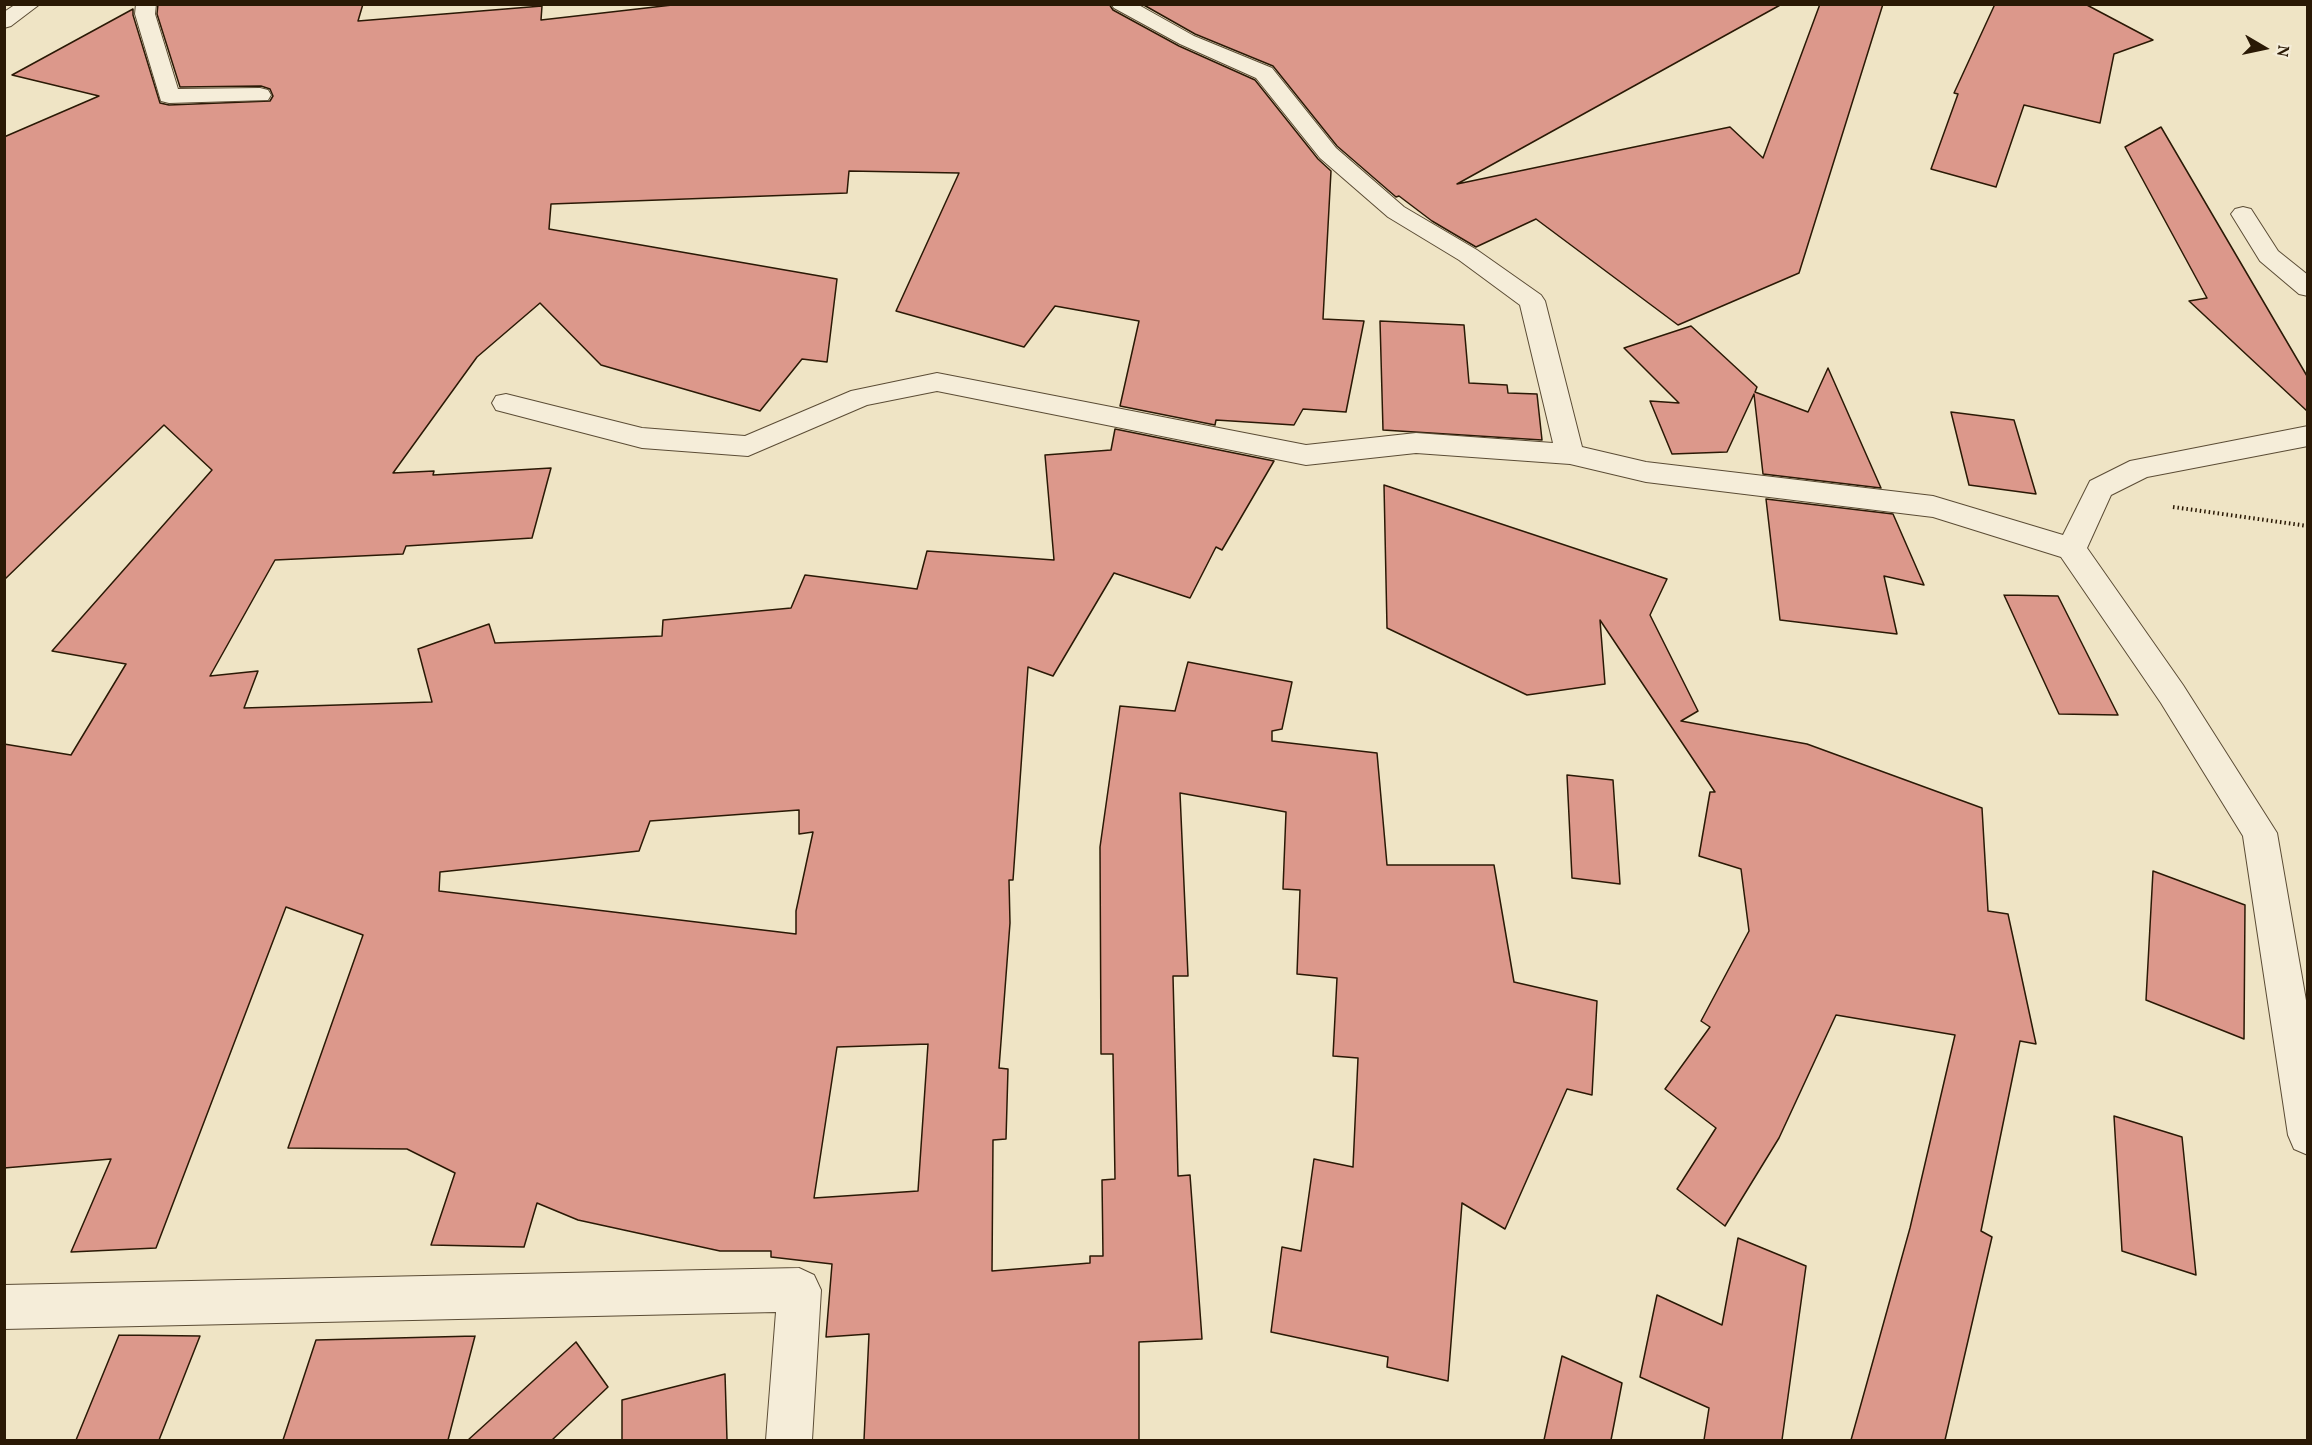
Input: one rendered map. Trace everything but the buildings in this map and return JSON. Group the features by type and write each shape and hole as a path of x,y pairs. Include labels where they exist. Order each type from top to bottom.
{"street":[{"path":"4,22 30,4"},
{"path":"146,4 145,14 170,96 260,95"},
{"path":"1121,4 1187,40 1264,73 1328,153 1396,212 1468,255 1532,301 1570,454"},
{"path":"2243,214 2269,256 2307,288"},
{"path":"506,403 642,438 748,446 861,397 937,382 1306,455 1416,443 1570,454 1646,472 1933,507 2072,549 2172,694 2260,833 2307,1135"},
{"path":"2072,549 2100,488 2140,468 2307,436"},
{"path":"4,1307 799,1290 789,1440"}],"path":[{"path":"2100,488 2153,505 2307,526"}]}
